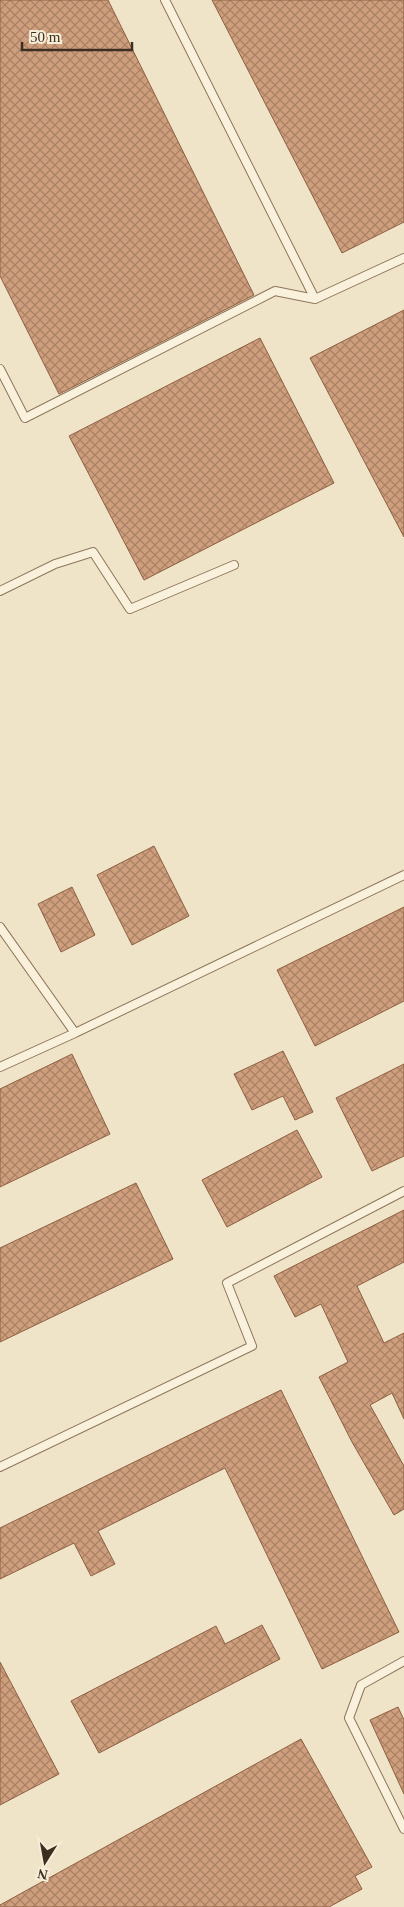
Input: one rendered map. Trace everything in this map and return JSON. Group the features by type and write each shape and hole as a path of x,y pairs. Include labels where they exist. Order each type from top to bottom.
{"lane":[{"path":"165,0 315,299"},
{"path":"0,369 24,418 276,291 315,299 404,258"},
{"path":"0,591 55,564 93,552 130,609 234,565"},
{"path":"0,1067 404,875"},
{"path":"0,927 75,1033"},
{"path":"0,1467 252,1346 227,1283 404,1192"},
{"path":"404,1661 361,1685 349,1718 404,1829"}],"building":[{"path":"0,0 108,0 254,295 59,394 0,276"},
{"path":"212,0 404,0 404,222 342,253"},
{"path":"404,310 404,537 310,358"},
{"path":"260,338 334,483 144,580 69,436"},
{"path":"154,846 189,916 132,945 97,875"},
{"path":"72,887 95,935 61,952 38,904"},
{"path":"404,907 404,1001 315,1046 277,970"},
{"path":"283,1051 313,1112 295,1120 283,1096 252,1110 234,1074"},
{"path":"72,1054 110,1134 0,1187 0,1089"},
{"path":"404,1064 404,1156 372,1171 336,1098"},
{"path":"297,1130 322,1177 227,1227 202,1180"},
{"path":"136,1183 173,1259 0,1342 0,1248"},
{"path":"404,1210 404,1262 357,1286 384,1343 404,1333 404,1419 392,1393 370,1405 404,1466 404,1509 394,1515 352,1442 319,1377 348,1362 321,1304 295,1317 274,1276"},
{"path":"281,1390 399,1632 322,1669 225,1468 98,1531 115,1564 91,1576 74,1543 0,1579 0,1528"},
{"path":"262,1625 280,1659 99,1753 71,1701 216,1626 225,1644"},
{"path":"0,1662 59,1774 0,1805"},
{"path":"398,1707 404,1720 404,1794 370,1720"},
{"path":"301,1739 372,1867 355,1876 362,1889 329,1907 0,1907 0,1905"}]}
